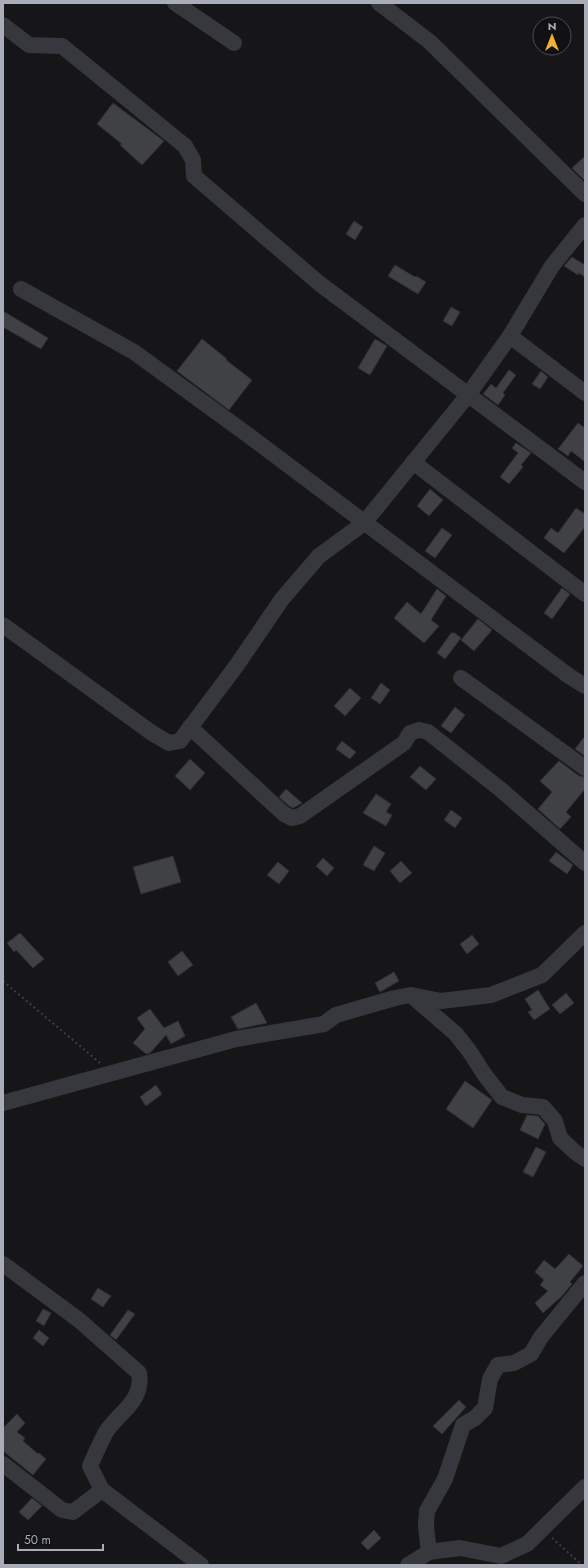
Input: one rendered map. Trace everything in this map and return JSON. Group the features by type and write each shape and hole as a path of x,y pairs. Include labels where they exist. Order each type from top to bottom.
{"street":[{"path":"175,3 234,43"},
{"path":"379,3 430,42 585,194"},
{"path":"3,25 29,45 62,46 185,146 193,160 194,176 320,284 585,482"},
{"path":"3,625 152,733 169,744 180,741 237,664 282,599 319,556 364,523 468,395 510,336 552,266 585,225"},
{"path":"21,289 134,352 248,435 569,676 585,686"},
{"path":"510,336 585,393"},
{"path":"413,462 585,594"},
{"path":"461,678 585,768"},
{"path":"190,727 284,814 292,818 300,816 404,743 410,733 419,730 428,732 500,789 585,862"},
{"path":"3,1103 236,1040 324,1024 336,1015 367,1005 411,995 441,1001 491,995 542,975 585,933"},
{"path":"411,995 456,1034 502,1097 522,1105 543,1107 555,1122 560,1138 585,1159"},
{"path":"3,1264 79,1320 139,1373 141,1384 134,1400 107,1432 90,1466 102,1490 202,1565"},
{"path":"429,1552 426,1526 428,1511 445,1479 463,1425 475,1418 485,1408 490,1379 498,1365 514,1363 531,1354 541,1337 585,1283"},
{"path":"3,1464 62,1510 73,1512 102,1490"},
{"path":"408,1565 429,1552 460,1548 501,1556 527,1544 585,1487"}],"path":[{"path":"3,981 111,1073"},
{"path":"542,1530 582,1565"}],"building":[{"path":"113,103 164,141 142,165 120,145 122,144 97,124"},
{"path":"585,156 585,181 572,168"},
{"path":"354,221 363,227 355,240 346,234"},
{"path":"572,257 585,265 585,277 579,273 578,275 564,266"},
{"path":"395,265 426,282 418,294 388,276"},
{"path":"451,307 460,312 452,326 443,321"},
{"path":"3,311 48,338 41,349 3,327"},
{"path":"202,339 252,380 229,410 177,371"},
{"path":"375,339 387,346 370,375 358,368"},
{"path":"509,370 516,375 503,393 505,395 498,405 483,394 491,384 496,388"},
{"path":"541,371 548,377 540,389 532,384"},
{"path":"578,423 585,428 585,462 571,451 568,456 558,449"},
{"path":"516,443 531,453 521,465 523,467 509,484 500,477 518,453 512,448"},
{"path":"430,489 443,500 429,516 417,506"},
{"path":"576,508 585,514 585,527 564,553 544,538 551,528 558,533"},
{"path":"442,528 452,535 435,558 425,551"},
{"path":"562,588 570,594 552,619 544,613"},
{"path":"437,589 446,596 431,620 439,626 424,643 394,618 407,602 421,614"},
{"path":"478,619 492,630 474,651 461,640"},
{"path":"451,633 455,633 461,638 445,659 437,653"},
{"path":"381,683 390,690 380,704 371,698"},
{"path":"350,688 361,698 345,716 334,706"},
{"path":"455,707 465,715 451,733 441,726"},
{"path":"585,736 585,756 575,749"},
{"path":"342,741 356,752 350,759 336,749"},
{"path":"190,759 205,773 190,790 175,776"},
{"path":"559,761 579,776 585,777 585,789 566,812 571,817 560,829 538,809 552,792 540,781"},
{"path":"420,766 436,779 426,790 410,777"},
{"path":"286,789 302,803 293,808 289,806 279,797"},
{"path":"376,794 391,804 386,812 392,815 386,826 363,813"},
{"path":"451,810 462,818 455,828 444,820"},
{"path":"374,846 385,853 374,871 363,865"},
{"path":"556,852 573,865 567,874 549,861"},
{"path":"173,856 181,882 141,894 133,867"},
{"path":"323,858 334,868 327,876 316,866"},
{"path":"401,861 412,873 400,883 390,871"},
{"path":"278,862 289,871 279,884 267,875"},
{"path":"20,933 44,959 33,968 16,950 14,952 7,943"},
{"path":"472,935 479,944 467,954 460,944"},
{"path":"182,951 193,965 178,976 168,962"},
{"path":"394,972 399,981 380,992 375,983"},
{"path":"538,990 550,1009 534,1020 528,1012 532,1010 525,999"},
{"path":"566,993 574,1003 560,1014 552,1005"},
{"path":"256,1003 267,1023 238,1029 231,1017"},
{"path":"150,1009 164,1028 178,1021 185,1036 171,1044 166,1035 150,1053 146,1054 133,1043 145,1029 137,1018"},
{"path":"465,1081 492,1100 473,1128 446,1109"},
{"path":"156,1085 162,1094 146,1106 140,1097"},
{"path":"527,1115 538,1116 545,1124 538,1139 520,1130"},
{"path":"536,1147 546,1152 533,1177 523,1172"},
{"path":"569,1254 583,1266 570,1282 572,1284 562,1296 543,1313 535,1303 548,1291 540,1285 544,1280 535,1272 544,1260 555,1269"},
{"path":"98,1288 111,1296 103,1307 91,1299"},
{"path":"43,1309 51,1313 44,1326 36,1321"},
{"path":"128,1310 135,1314 116,1340 110,1335"},
{"path":"39,1330 49,1338 43,1346 33,1338"},
{"path":"459,1400 466,1407 442,1434 433,1426"},
{"path":"17,1414 25,1423 17,1432 25,1438 23,1441 46,1459 33,1475 3,1451 3,1428"},
{"path":"32,1498 42,1506 28,1520 19,1512"},
{"path":"374,1530 381,1538 368,1550 361,1543"}]}
